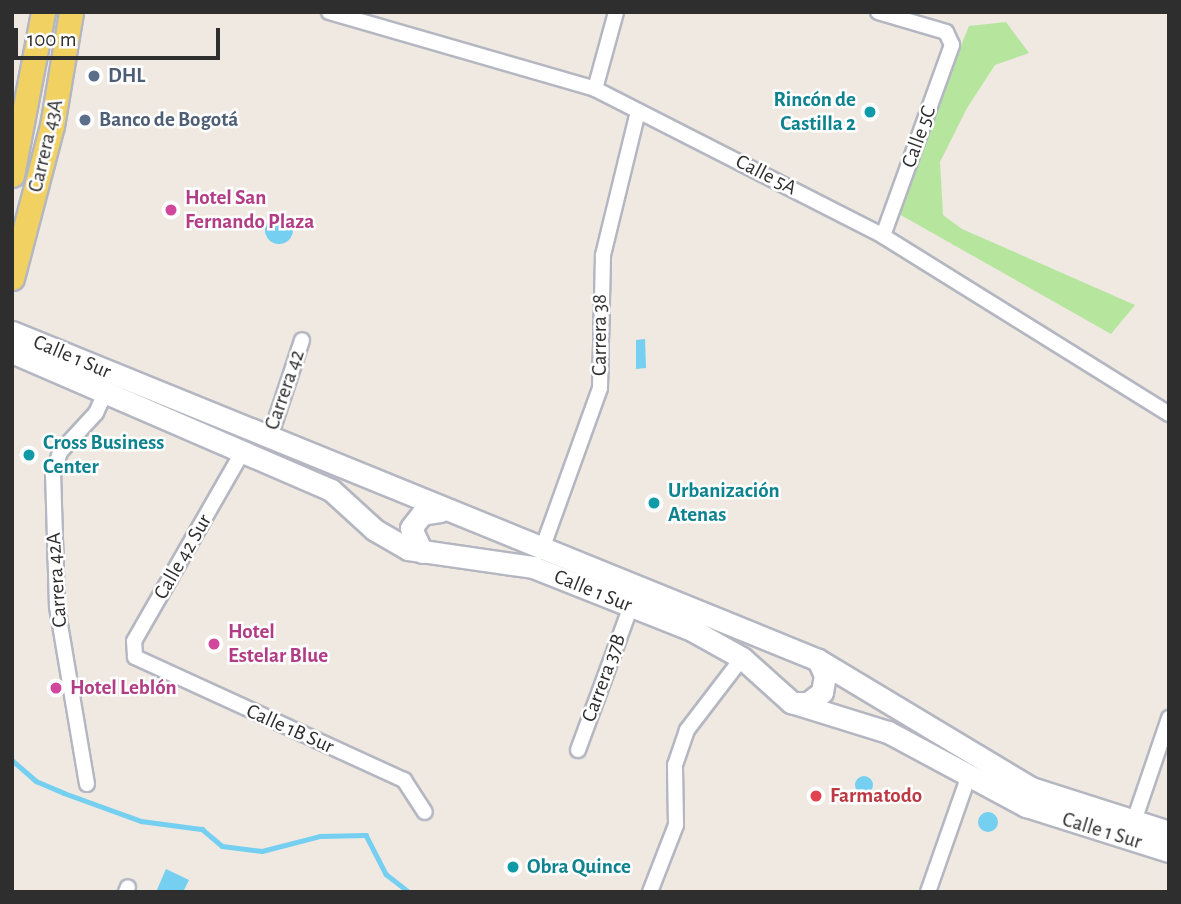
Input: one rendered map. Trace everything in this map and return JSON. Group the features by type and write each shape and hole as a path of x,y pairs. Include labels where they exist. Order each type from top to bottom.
{"main road":[{"name":"Carrera 43A","path":"12,174 18,115 43,12"},
{"name":"Carrera 43A","path":"12,278 52,126 71,12"}],"street":[{"name":"Calle 5A","path":"329,12 595,89 883,236 1169,414"},
{"path":"595,89 616,12"},
{"name":"Calle 5C","path":"878,12 950,38 883,236"},
{"name":"Carrera 38","path":"541,552 600,388 603,255 638,111"},
{"name":"Calle 1 Sur","path":"12,332 440,512 818,660 1031,788 1169,832"},
{"name":"Carrera 42","path":"269,440 302,340"},
{"name":"Calle 1 Sur","path":"12,352 331,490 374,530 422,552 533,567 631,606 741,658 791,702 888,733 968,778 1060,820 1169,851"},
{"name":"Carrera 42A","path":"87,784 57,606 53,475 60,452 96,413 106,391"},
{"name":"Calle 42 Sur","path":"140,663 134,641 243,451"},
{"path":"422,552 411,528 422,513 440,512"},
{"name":"Carrera 37B","path":"578,750 631,606"},
{"path":"650,892 676,825 675,765 687,730 741,658"},
{"path":"791,702 808,703 822,692 825,675 818,660"},
{"name":"Calle 1B Sur","path":"140,663 404,780 425,812"},
{"path":"1134,821 1169,718"},
{"path":"930,891 968,778"}],"green space":[{"path":"1006,22 1029,53 995,65 967,108 940,162 943,215 962,229 1135,305 1111,334 899,214 909,172 969,26"}],"water":[{"path":"279,216 289,220 293,230 289,240 279,244 269,240 265,230 269,220"},
{"path":"645,339 646,368 636,369 636,340"},
{"path":"864,776 870,779 873,785 870,791 864,794 858,791 855,785 858,779"},
{"path":"988,812 995,815 998,822 995,829 988,832 981,829 978,822 981,815"},
{"path":"166,869 189,880 183,892 156,892"}],"waterway":[{"path":"12,760 36,781 64,793 141,821 202,829 222,846 262,851 320,836 366,835 386,874 409,892"}],"place":[{"name":"DHL","path":"94,76"},
{"name":"Rincón de Castilla 2","path":"870,112"},
{"name":"Banco de Bogotá","path":"85,120"},
{"name":"Hotel San Fernando Plaza","path":"171,210"},
{"name":"Cross Business Center","path":"29,455"},
{"name":"Urbanización Atenas","path":"654,503"},
{"name":"Hotel Estelar Blue","path":"214,644"},
{"name":"Hotel Leblón","path":"56,688"},
{"name":"Farmatodo","path":"816,796"},
{"name":"Obra Quince","path":"513,867"}]}
